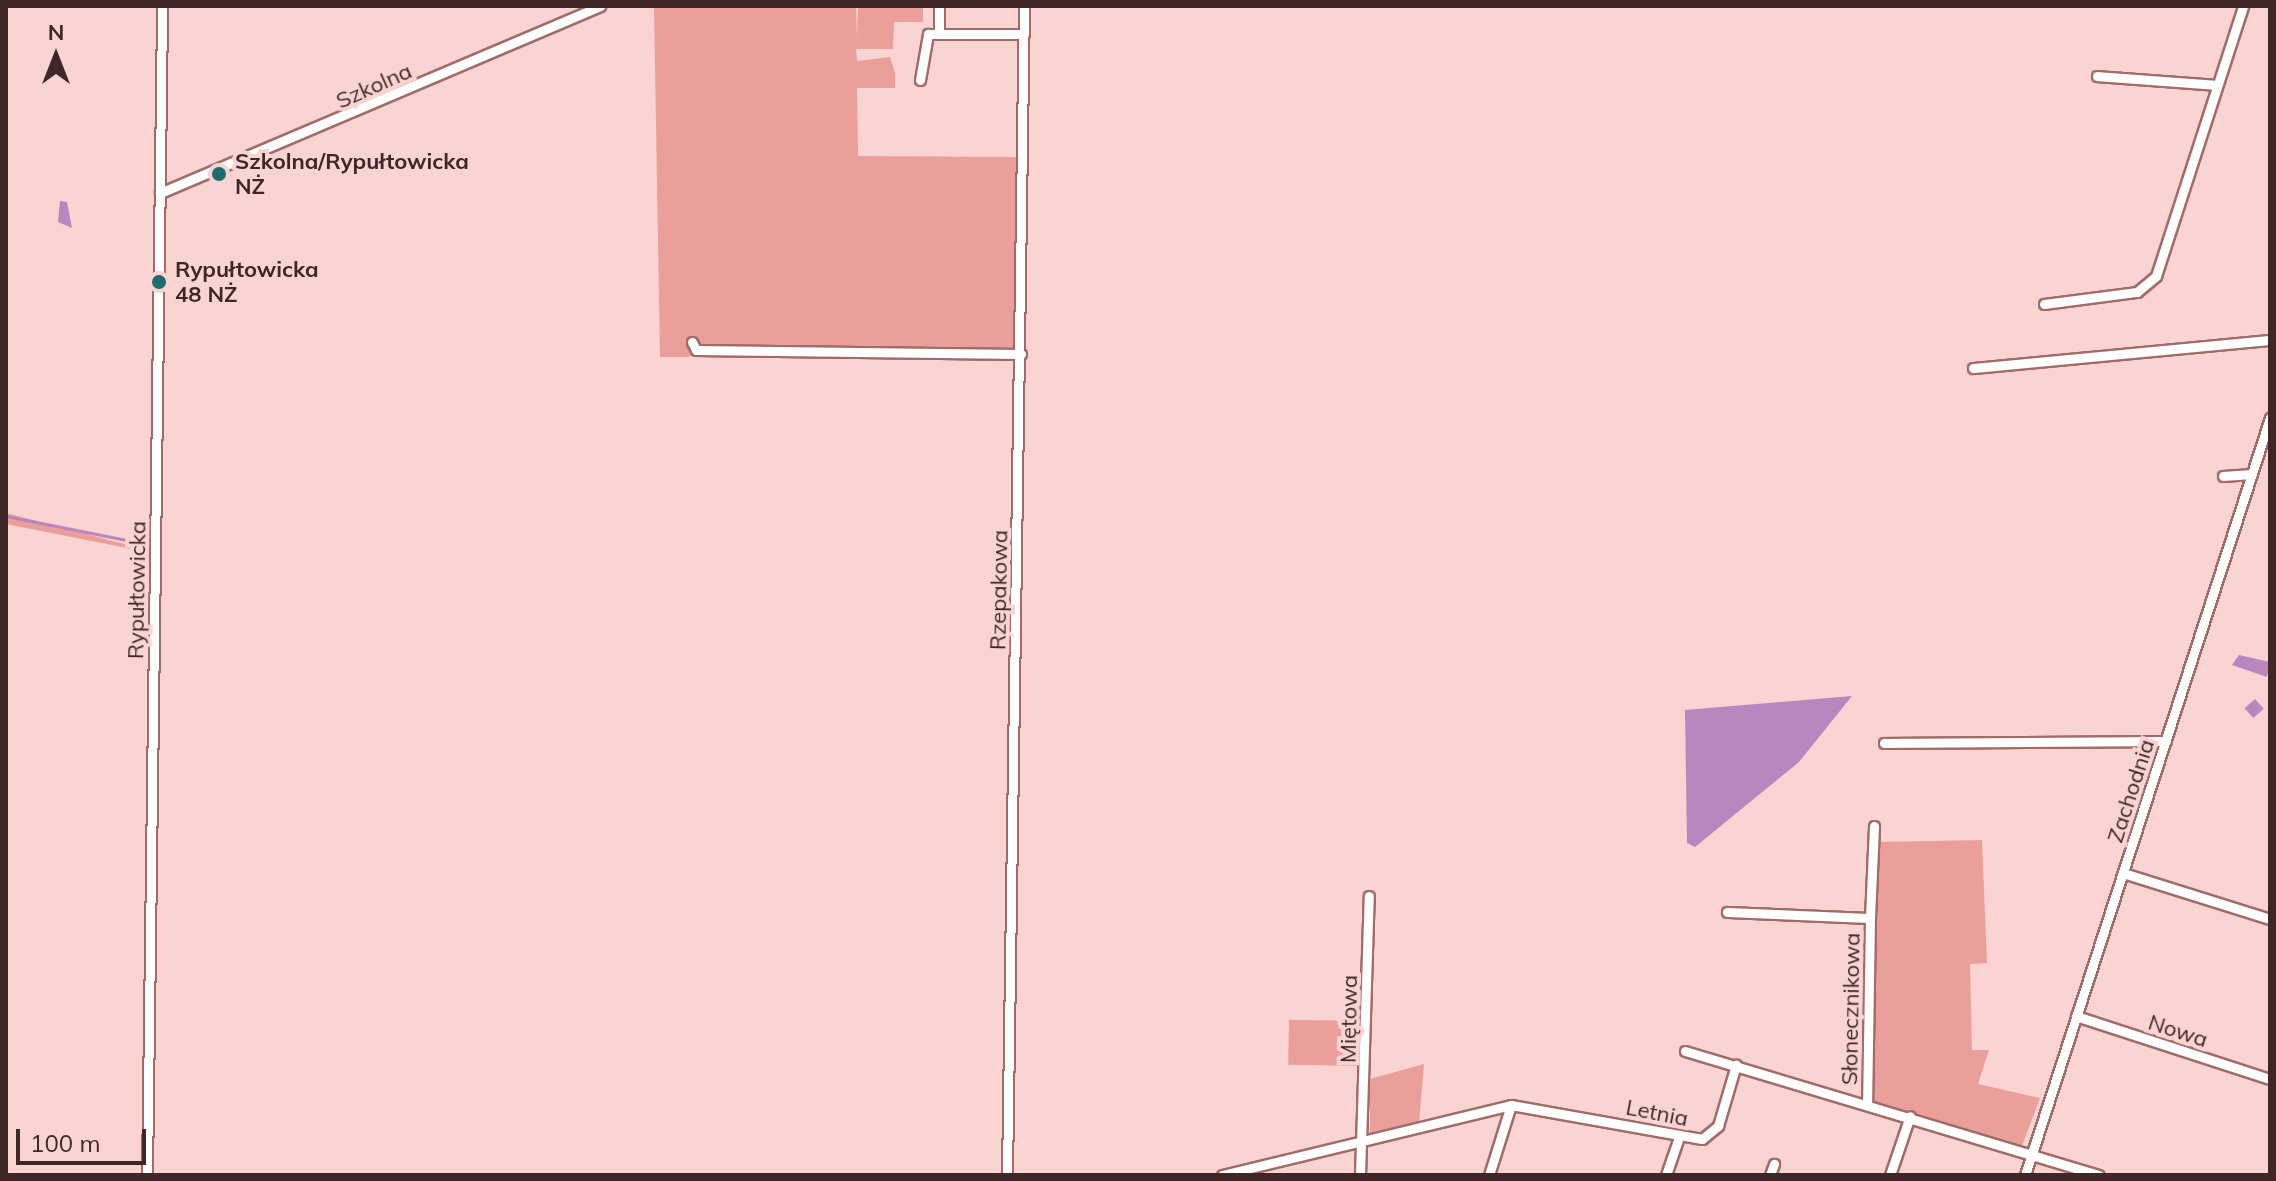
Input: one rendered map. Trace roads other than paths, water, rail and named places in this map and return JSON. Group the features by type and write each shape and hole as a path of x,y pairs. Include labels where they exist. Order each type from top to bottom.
{"street":[{"name":"Rypułtowicka","path":"147,1175 162,6"},
{"name":"Szkolna","path":"160,193 219,174 600,6"},
{"path":"939,6 939,33"},
{"name":"Rzepakowa","path":"1007,1175 1024,6"},
{"path":"2044,304 2137,292 2156,276 2243,6"},
{"path":"920,80 923,40 939,33 1024,34"},
{"path":"2097,76 2217,85"},
{"path":"1973,368 2270,340"},
{"path":"692,342 696,350 1021,354"},
{"name":"Zachodnia","path":"2025,1175 2270,418"},
{"path":"2223,476 2252,474"},
{"path":"1884,743 2166,741"},
{"path":"1870,918 1874,826"},
{"path":"2123,873 2270,919"},
{"name":"Miętowa","path":"1360,1175 1364,1142 1369,896"},
{"name":"Słonecznikowa","path":"1727,912 1870,918 1867,1103"},
{"name":"Nowa","path":"2076,1016 2270,1079"},
{"path":"1685,1051 1867,1103 2099,1175"},
{"name":"Letnia","path":"1222,1175 1511,1105 1679,1137 1713,1132 1736,1065"},
{"path":"1489,1175 1511,1105"},
{"path":"1890,1175 1910,1116"},
{"path":"1666,1175 1679,1137"},
{"path":"1770,1175 1774,1164"}],"waterway":[{"path":"6,516 141,543"}],"place":[{"name":"Szkolna/Rypułtowicka NŻ","path":"219,174"},
{"name":"Rypułtowicka 48 NŻ","path":"159,282"}]}
